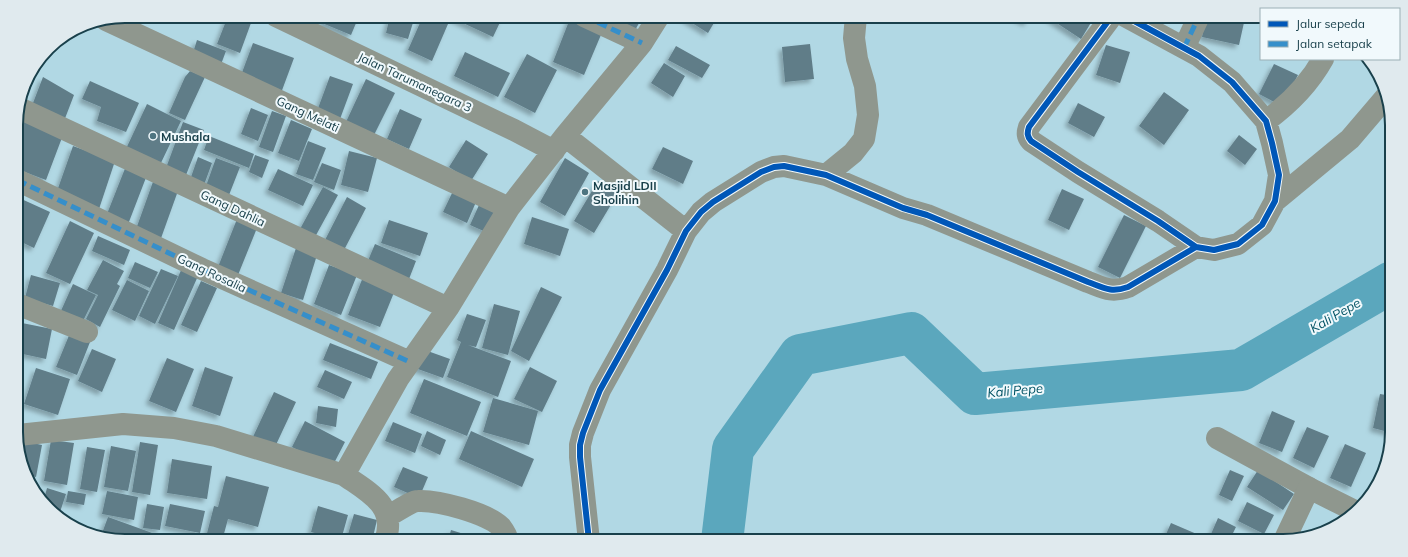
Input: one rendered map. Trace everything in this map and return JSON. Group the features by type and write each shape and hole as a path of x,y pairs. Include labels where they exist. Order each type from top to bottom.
{"street":[{"name":"Jalan Tarumanegara 3","path":"291,23 514,130 560,143 686,231"},
{"path":"599,23 642,43"},
{"path":"344,475 394,386 448,308 509,208 642,43 655,23"},
{"path":"832,178 854,153 864,138 868,115 865,86 857,59 854,38 855,23"},
{"path":"1107,23 1029,127 1027,133 1030,141 1158,221 1196,247 1214,250 1238,244 1262,225 1275,201 1279,175 1266,121 1232,82 1199,56 1138,23"},
{"path":"1184,48 1196,23"},
{"name":"Gang Melati","path":"114,24 509,208"},
{"path":"1266,121 1283,109 1300,91 1322,60"},
{"path":"1275,201 1350,139 1382,101"},
{"name":"Gang Dahlia","path":"24,110 448,308"},
{"path":"588,534 580,445 582,433 600,390 664,277 686,231 694,219 713,202 761,172 774,167 784,166 832,178 903,208 939,220 1110,290 1117,291 1128,287 1196,247"},
{"name":"Gang Rosalia","path":"23,183 202,269 410,362"},
{"path":"23,306 87,332"},
{"path":"23,434 123,424 174,428 216,436 344,475 378,500 388,516 387,534"},
{"path":"1217,438 1350,508"},
{"path":"1287,534 1309,488"},
{"path":"388,516 417,501 449,504 489,519 501,527 506,534"}],"building":[{"path":"225,23 251,23 240,53 217,44"},
{"path":"322,23 356,23 351,35"},
{"path":"388,23 413,23 408,39 386,33"},
{"path":"420,23 448,24 432,61 408,50"},
{"path":"463,23 500,23 493,37"},
{"path":"568,23 587,23 603,30 584,75 553,62"},
{"path":"617,23 639,23 634,32"},
{"path":"692,23 714,23 708,33"},
{"path":"1057,23 1091,23 1081,39"},
{"path":"1205,23 1244,23 1239,45 1202,37"},
{"path":"197,40 226,51 220,67 192,56"},
{"path":"253,43 294,58 281,93 240,78"},
{"path":"810,44 814,79 785,82 782,47"},
{"path":"1106,45 1130,52 1120,83 1096,75"},
{"path":"676,46 710,65 702,78 668,60"},
{"path":"465,52 510,73 498,97 454,76"},
{"path":"527,54 557,70 535,113 504,97"},
{"path":"664,63 685,76 673,97 651,83"},
{"path":"1274,64 1298,75 1282,106 1259,94"},
{"path":"190,71 205,77 185,120 169,113 185,77"},
{"path":"330,76 353,84 340,119 317,111"},
{"path":"43,77 74,95 64,121 33,103"},
{"path":"366,79 395,93 374,135 346,122"},
{"path":"90,81 139,103 126,132 97,121 101,107 82,99"},
{"path":"1164,92 1189,110 1164,145 1139,126"},
{"path":"1078,103 1105,117 1094,137 1068,123"},
{"name":"Mushala","path":"147,104 181,121 159,167 125,151"},
{"path":"251,108 268,115 258,141 241,134"},
{"path":"400,109 422,119 409,149 387,139"},
{"path":"272,111 286,116 273,152 259,147"},
{"path":"23,120 63,135 46,180 23,171"},
{"path":"291,120 312,129 299,161 278,153"},
{"path":"183,122 204,130 186,175 166,168"},
{"path":"1239,135 1257,149 1245,165 1227,151"},
{"path":"209,136 254,154 249,168 204,150"},
{"path":"466,140 488,154 471,181 449,167"},
{"path":"308,141 326,148 313,180 296,174"},
{"path":"73,146 115,161 99,209 56,194"},
{"path":"663,147 693,161 683,184 652,169"},
{"path":"349,151 377,158 368,192 341,185"},
{"path":"255,155 269,160 262,178 249,172"},
{"path":"198,157 212,163 204,185 190,180"},
{"path":"216,158 240,167 229,195 206,186"},
{"path":"565,158 589,173 565,216 540,202"},
{"path":"322,163 341,170 334,190 314,182"},
{"path":"126,166 147,175 127,227 105,219"},
{"path":"278,169 313,185 303,206 268,190"},
{"path":"154,179 179,188 160,241 135,232"},
{"path":"598,181 618,193 594,233 574,221"},
{"path":"323,187 338,195 315,237 300,229"},
{"path":"1062,189 1084,199 1069,230 1048,220"},
{"path":"453,191 476,202 467,223 443,212"},
{"path":"347,197 366,208 344,250 325,240"},
{"path":"23,200 50,212 34,248 23,243"},
{"path":"479,205 497,214 488,233 470,225"},
{"path":"1124,215 1146,226 1120,278 1098,267"},
{"path":"532,217 569,229 560,256 524,244"},
{"path":"237,219 257,228 238,275 218,267"},
{"path":"389,220 428,233 420,256 381,243"},
{"path":"70,221 94,233 70,284 46,273"},
{"path":"98,236 130,250 124,265 92,251"},
{"path":"375,244 416,261 409,279 367,263"},
{"path":"296,248 317,255 303,300 281,293"},
{"path":"103,260 124,271 117,284 120,286 100,327 86,319 98,295 87,290"},
{"path":"135,262 158,272 150,288 128,278"},
{"path":"329,265 357,275 341,315 314,304"},
{"path":"182,268 198,276 174,330 158,323"},
{"path":"161,269 178,276 155,324 139,316"},
{"path":"31,275 60,283 53,306 25,298"},
{"path":"363,277 395,290 380,327 348,315"},
{"path":"127,280 149,291 135,321 112,310"},
{"path":"201,281 217,288 197,332 181,325"},
{"path":"73,284 96,295 82,323 60,313"},
{"path":"541,287 562,297 529,361 511,351"},
{"path":"494,304 520,311 508,355 482,348"},
{"path":"467,314 486,320 476,347 468,345 511,361 498,397 447,377 461,342 457,340"},
{"path":"23,323 52,329 46,359 23,354"},
{"path":"70,333 90,342 77,375 56,367"},
{"path":"330,343 378,362 371,379 323,360"},
{"path":"92,349 116,359 102,392 78,381"},
{"path":"422,349 450,359 443,378 415,368"},
{"path":"167,358 194,369 176,412 149,401"},
{"path":"205,367 233,377 220,416 192,406"},
{"path":"530,367 557,381 542,412 514,399"},
{"path":"36,368 70,379 58,415 24,404"},
{"path":"325,370 352,382 344,399 317,387"},
{"path":"424,379 481,402 467,436 410,413"},
{"path":"274,392 296,402 274,449 252,439"},
{"path":"1380,394 1385,395 1385,431 1373,428"},
{"path":"493,398 538,411 529,445 483,432"},
{"path":"318,406 338,409 336,427 316,423"},
{"path":"1272,411 1295,421 1282,452 1259,443"},
{"path":"305,421 345,442 332,467 292,447"},
{"path":"393,422 422,434 415,453 385,441"},
{"path":"1307,427 1329,436 1314,468 1293,458"},
{"path":"427,431 446,440 440,455 421,446"},
{"path":"471,431 534,459 522,487 459,459"},
{"path":"51,440 74,443 67,485 44,481"},
{"path":"24,441 42,445 36,477 34,476 28,465"},
{"path":"140,442 158,445 150,495 132,492"},
{"path":"1345,444 1366,453 1351,487 1330,478"},
{"path":"111,446 136,451 128,491 104,487"},
{"path":"87,447 105,450 97,492 80,489"},
{"path":"172,459 212,466 207,499 167,493"},
{"path":"403,467 428,477 419,498 394,487"},
{"path":"1230,470 1244,476 1232,501 1219,495"},
{"path":"1258,470 1294,494 1283,510 1247,487"},
{"path":"226,476 269,487 258,527 228,519 224,534 207,534 214,506 218,507"},
{"path":"47,488 66,494 60,511 48,499 45,495"},
{"path":"68,491 86,494 84,505 66,502"},
{"path":"107,491 138,497 134,520 102,514"},
{"path":"1247,502 1274,515 1264,534 1238,521"},
{"path":"147,504 164,507 160,530 143,528"},
{"path":"170,504 205,511 200,533 165,526"},
{"path":"318,506 348,515 343,534 318,534 311,532"},
{"path":"354,514 377,520 374,534 348,534"},
{"path":"108,517 155,534 125,534 103,532"},
{"path":"1218,518 1236,527 1232,534 1211,534"},
{"path":"1171,523 1197,534 1166,534"},
{"path":"451,530 464,534 450,534"}],"waterway":[{"name":"Kali Pepe","path":"723,534 733,449 800,355 911,333 975,394 1241,370 1385,286"}],"marked path":[{"path":"599,23 642,43"},
{"path":"1184,48 1196,23"},
{"path":"23,183 202,269 410,362"}],"cycle path":[{"path":"1107,23 1029,127 1029,138 1031,141 1078,172 1158,221 1196,247 1214,250 1238,244 1262,225 1275,201 1279,175 1266,121 1232,82 1199,56 1138,23"},
{"path":"588,534 580,445 583,433 600,390 667,270 686,231 701,212 713,202 761,172 774,167 784,166 826,175 903,208 927,215 1088,282 1112,290 1128,287 1196,247"}],"place":[{"name":"Mushala","path":"153,136"},
{"name":"Masjid LDII Sholihin","path":"585,192"}]}
